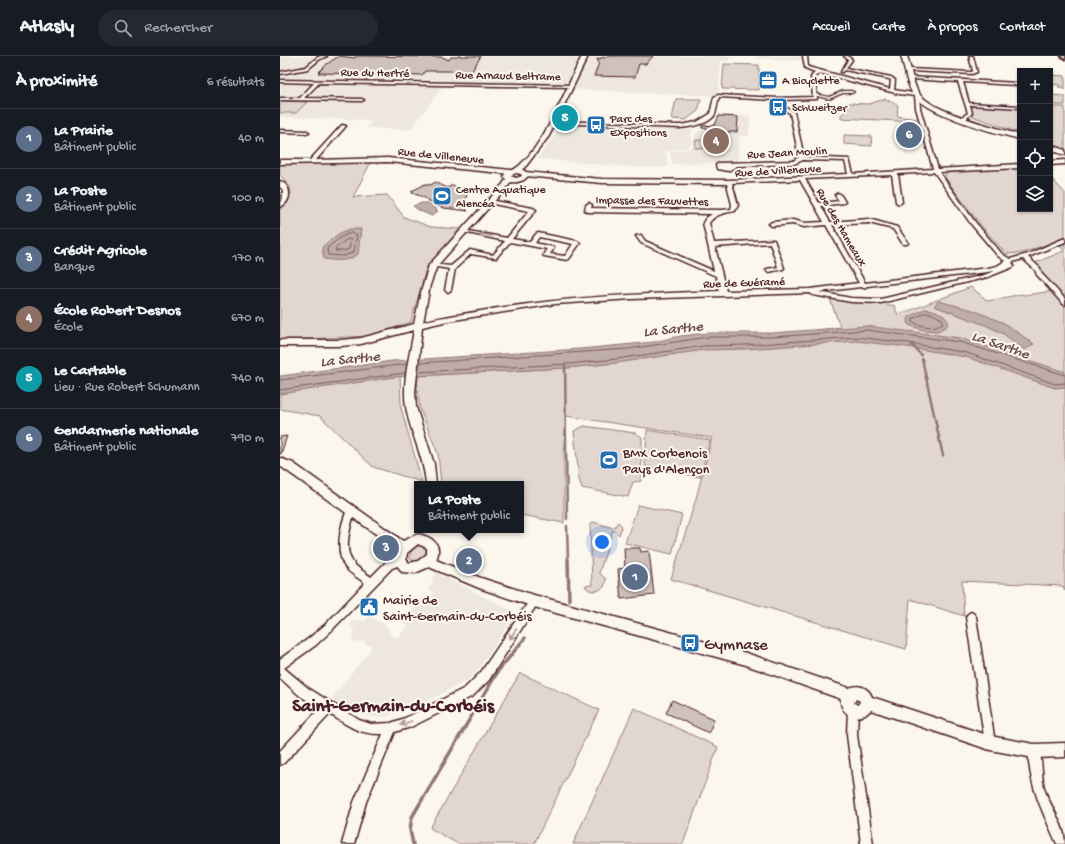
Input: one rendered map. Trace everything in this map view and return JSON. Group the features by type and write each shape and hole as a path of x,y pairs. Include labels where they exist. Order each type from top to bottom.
{"main road":[{"path":"904,56 917,95 931,106 1017,136"},
{"path":"1053,148 1065,153"}],"street":[{"path":"280,72 307,68 319,58 325,56"},
{"path":"431,481 429,463 411,409 410,381 418,326 428,276 433,265 515,175 546,136 561,112 560,107 584,56"},
{"path":"805,56 806,67 818,72 892,91 917,95 918,108 936,171 973,223 1000,254 1009,261 1011,266 986,276 881,301 851,300 816,294 810,291"},
{"path":"838,76 850,60 846,56"},
{"path":"908,70 972,73 975,72 971,56"},
{"path":"844,69 890,78 893,80 892,91"},
{"path":"815,96 813,77 818,72"},
{"path":"911,78 1017,85"},
{"name":"Rue du Hertré","path":"280,81 446,84"},
{"path":"301,99 318,81"},
{"path":"960,81 970,113 964,118"},
{"name":"Rue Arnaud Beltrame","path":"446,84 569,86"},
{"path":"555,122 682,127 701,123 712,116 716,97 718,96 778,98 815,98 815,96 828,98 843,92 852,92"},
{"path":"778,98 781,107 792,112 802,158"},
{"path":"280,99 362,100"},
{"path":"968,104 1017,107"},
{"path":"918,108 931,106"},
{"path":"922,119 923,112 931,106"},
{"path":"311,162 344,126"},
{"path":"280,132 307,132"},
{"name":"Rue Jean Moulin","path":"736,164 794,162 802,158 847,160 851,176"},
{"name":"Rue de Villeneuve","path":"280,162 386,160 427,162 515,175 636,182 729,182 802,179 1017,166"},
{"path":"1053,163 1065,161"},
{"path":"895,174 899,202"},
{"name":"Rue des Hameaux","path":"802,179 864,286"},
{"path":"723,294 706,223 708,219 720,212 733,210 735,205 729,182"},
{"path":"280,183 286,190 286,197 280,205"},
{"path":"817,204 842,202 838,195"},
{"path":"448,290 452,268 470,252 494,257 532,210 490,202"},
{"name":"Impasse des Fauvettes","path":"589,205 588,210 720,212"},
{"path":"698,211 708,219"},
{"path":"772,224 793,222 804,225 869,221 895,228 905,243"},
{"path":"465,231 551,248 546,255 567,258 577,243 538,235 531,244"},
{"path":"639,236 643,242 719,275"},
{"name":"Rue de Guéramé","path":"418,326 492,311 565,300 609,297 810,291 864,286 988,270 1065,240"},
{"path":"712,245 772,241 781,268 769,270"},
{"path":"1024,257 1038,269 1039,274 1065,303"},
{"path":"433,265 452,268"},
{"path":"281,345 341,344 361,341 418,326"},
{"path":"280,462 289,466 404,548"},
{"path":"351,511 345,537 344,551 348,564 372,583"},
{"path":"419,535 430,542 434,548 433,555 429,562 424,566 412,569 402,565 400,561 400,554 410,542 419,535"},
{"path":"280,665 312,642 329,627 389,565 400,561"},
{"path":"429,562 479,583 534,601 746,659 849,695"},
{"path":"280,672 304,692 357,725 371,729 391,728 406,723 469,692 485,676 534,601"},
{"path":"971,617 990,743"},
{"path":"849,695 853,692 859,692 864,697 866,702 863,710 853,710"},
{"path":"849,695 849,705 853,710 852,735 867,844"},
{"path":"866,702 990,743 1034,751 1065,750"},
{"path":"280,758 328,708"},
{"path":"348,844 360,802 391,728"},
{"path":"1034,751 1039,789 1063,844"}],"shaded area":[{"path":"280,56 730,56 728,61 721,61 718,96 568,89 569,86 561,84 446,82 410,130 367,128 372,120 280,117"},
{"path":"756,56 805,56 805,61 756,58"},
{"path":"724,64 759,65 759,90 722,89"},
{"path":"1053,75 1065,76 1065,89 1063,87 1058,87 1060,86 1053,84"},
{"path":"1053,95 1065,96 1065,105 1053,105"},
{"path":"676,99 701,99 698,111 686,120 672,119"},
{"path":"885,99 898,105 897,116 916,119 917,122 841,118 841,115 848,109 847,103 869,104"},
{"path":"280,101 307,102 296,113 280,113"},
{"path":"971,106 1017,108 1017,132 972,116 973,113"},
{"path":"1053,106 1065,107 1065,149 1053,144"},
{"path":"717,114 750,116 749,136 739,136 738,163 672,164 670,152 692,147 696,132 715,126"},
{"path":"564,124 640,129 692,130 691,144 686,148 666,151 668,167 630,167 537,159 556,134 558,127"},
{"path":"844,135 871,136 872,146 844,144"},
{"path":"696,140 726,141 726,149 695,148"},
{"path":"280,162 371,162 353,197 387,195 404,217 431,227 460,229 426,268 411,322 371,336 280,340 280,210 291,194 290,187 280,175"},
{"path":"1017,167 1017,212 1053,212 1053,180 1065,193 1065,238 1022,253 1006,254 979,223 944,176 947,173"},
{"path":"1065,240 1065,300 1032,264 1064,251 1058,243"},
{"path":"971,287 988,301 1022,294 1054,291 1065,307 1065,591 1063,586 962,581 964,616 910,599 906,649 671,579 695,502 712,438 566,416 564,444 564,523 524,516 524,481 441,481 438,454 420,409 417,389 418,376 562,368 840,327 830,299 885,303 888,306 894,305 898,315"},
{"path":"400,374 401,408 422,481 373,467 320,416 280,409 280,391"},
{"name":"BMX Corbenois Pays d'Alençon","path":"584,426 635,433 642,437 641,481 633,482 628,497 582,488 579,479 574,431"},
{"path":"647,430 710,440 700,477 645,466"},
{"path":"638,505 682,515 672,554 625,543"},
{"path":"593,522 614,528 618,522 622,526 619,535 613,530 599,573 606,579 604,587 599,590 592,591 585,586 592,585 590,524"},
{"path":"418,546 426,548 426,555 423,559 414,561 410,559 410,554 413,549"},
{"path":"437,573 516,613 476,673 466,681 411,710 400,706 390,716 373,717 357,713 331,699 371,649 371,644 365,645 364,641 353,643 352,635 355,631 351,628 351,622 360,619 364,622 369,616 388,627 390,634 398,638 408,625 402,622 422,597 427,600 434,593 427,590 434,582 431,580"},
{"path":"520,673 599,710 534,844 458,844 430,828"},
{"path":"634,708 718,747 683,844 573,844"}],"water":[{"path":"422,203 429,203 438,211 432,216 413,206"},
{"path":"350,229 361,229 358,254 354,257 342,260 324,259 322,247 338,234"},
{"path":"938,301 973,310 1004,323 1034,344 1025,350 1002,333 934,306"},
{"path":"924,309 941,314 948,321 947,326 938,331 923,330 909,325 909,317"},
{"path":"866,326 961,338 1065,372 1065,387 1055,388 966,357 907,347 856,341 746,349 704,350 616,363 568,368 395,377 280,394 280,376 392,361 580,349 654,342 680,336 708,333 772,333"}],"building":[{"path":"339,56 355,58 356,56 442,57 449,60 451,57 458,56 481,56 472,71 425,71 422,75 318,73 327,64"},
{"path":"610,56 653,56 646,64 639,64 635,77 594,76 599,63 597,59"},
{"path":"719,116 738,117 737,132 715,132 716,130 702,128 702,126 715,125"},
{"path":"902,130 915,131 916,140 904,139"},
{"name":"Centre Aquatique Alencéa","path":"436,182 447,188 453,185 462,190 467,195 463,206 468,211 444,208 435,205 423,197 412,193 413,192 411,191 425,184 430,185"},
{"path":"287,436 281,454 280,454 280,437"},
{"path":"383,541 393,548 387,554 377,546"},
{"path":"624,548 640,548 641,552 649,551 654,595 621,599 618,569 625,568"},
{"path":"672,700 714,719 709,733 666,713"}],"waterway":[{"path":"912,345 921,355"},
{"path":"922,359 943,456"},
{"path":"565,365 567,519"},
{"path":"567,526 568,561"},
{"path":"568,560 569,600"},
{"path":"413,844 410,830 412,817 498,671 525,638"}],"place":[{"name":"A Bicyclette","path":"768,80"},
{"name":"Schweitzer","path":"778,107"},
{"name":"Le Cartable","path":"565,118"},
{"name":"Parc des Expositions","path":"596,125"},
{"name":"Gendarmerie nationale","path":"909,135"},
{"name":"École Robert Desnos","path":"716,141"},
{"name":"Centre Aquatique Alencéa","path":"442,196"},
{"name":"BMX Corbenois Pays d'Alençon","path":"609,460"},
{"name":"Crédit Agricole","path":"386,548"},
{"name":"La Poste","path":"469,561"},
{"name":"La Prairie","path":"635,577"},
{"name":"Mairie de Saint-Germain-du-Corbéis","path":"369,607"},
{"name":"Gymnase","path":"690,643"}],"district":[{"name":"Saint-Germain-du-Corbéis","path":"393,704"}],"water label":[{"name":"La Sarthe","path":"673,328"},
{"name":"La Sarthe","path":"1001,344"},
{"name":"La Sarthe","path":"350,358"}]}
